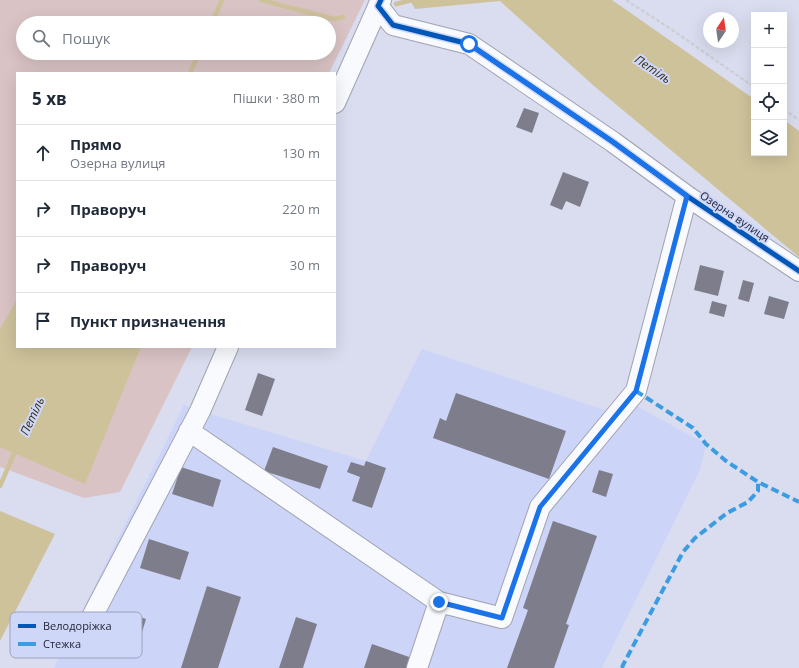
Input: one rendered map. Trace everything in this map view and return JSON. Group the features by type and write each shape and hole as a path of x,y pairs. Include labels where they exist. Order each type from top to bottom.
{"street":[{"path":"336,101 379,3"},
{"name":"Озерна вулиця","path":"379,3 393,25 469,44 613,142 687,196 799,271"},
{"path":"189,431 439,602 502,618 540,507 636,391 687,196"},
{"path":"94,612 200,411 228,348"},
{"path":"417,668 439,602"}],"path":[{"path":"626,0 678,33 751,85"},
{"path":"787,111 799,120"}],"shaded area":[{"path":"0,0 365,0 336,59 336,16 16,16 16,60 335,60 329,72 16,72 16,348 192,348 120,492 84,498 0,467"},
{"path":"422,349 610,412 626,397 640,408 706,444 700,470 602,668 54,668 59,658 142,658 142,612 82,612 184,405 366,461"}],"water":[{"path":"410,0 612,0 751,97 751,156 787,156 787,122 799,131 799,257 594,86 500,1 415,9"},
{"path":"16,301 16,348 141,348 85,484 0,447 0,329"},
{"path":"0,511 55,534 15,612 10,612 10,622 0,641"}],"building":[{"path":"524,108 539,113 532,133 516,127"},
{"path":"563,172 589,182 580,207 566,201 562,210 550,205"},
{"path":"700,265 724,271 718,296 694,290"},
{"path":"743,280 754,283 749,302 738,299"},
{"path":"769,296 789,302 784,319 764,314"},
{"path":"712,301 727,305 724,317 709,313"},
{"path":"258,373 275,379 262,416 245,410"},
{"path":"456,393 566,431 549,479 433,438 440,418 446,421"},
{"path":"273,447 328,466 320,489 264,471"},
{"path":"366,461 386,468 372,508 352,501 360,477 347,472 351,462 364,466"},
{"path":"181,467 221,480 213,507 172,494"},
{"path":"599,470 613,474 606,497 592,492"},
{"path":"553,521 597,536 566,624 569,625 554,668 507,668 528,610 523,608"},
{"path":"149,539 189,552 180,580 140,568"},
{"path":"207,586 241,597 218,668 181,668"},
{"path":"296,617 317,624 303,668 279,668"},
{"path":"142,618 146,619 142,632"},
{"path":"372,644 412,658 409,668 364,668"}],"waterway":[{"name":"Петіль","path":"215,16 222,0"},
{"name":"Петіль","path":"261,0 322,16"},
{"name":"Петіль","path":"396,4 412,0"},
{"name":"Петіль","path":"336,19 343,17"},
{"name":"Петіль","path":"190,72 196,60"},
{"name":"Петіль","path":"0,486 16,449"}],"marked path":[{"path":"636,391 693,428 706,444 726,461 758,482 799,502"},
{"path":"622,668 683,552 695,538 727,513 748,502 758,491 758,482"}],"cycle path":[{"path":"381,0 378,6 393,25 469,44 613,142 687,196 799,271"}],"route":[{"path":"439,602 502,618 540,507 636,391 687,196 613,142 469,44"}]}
